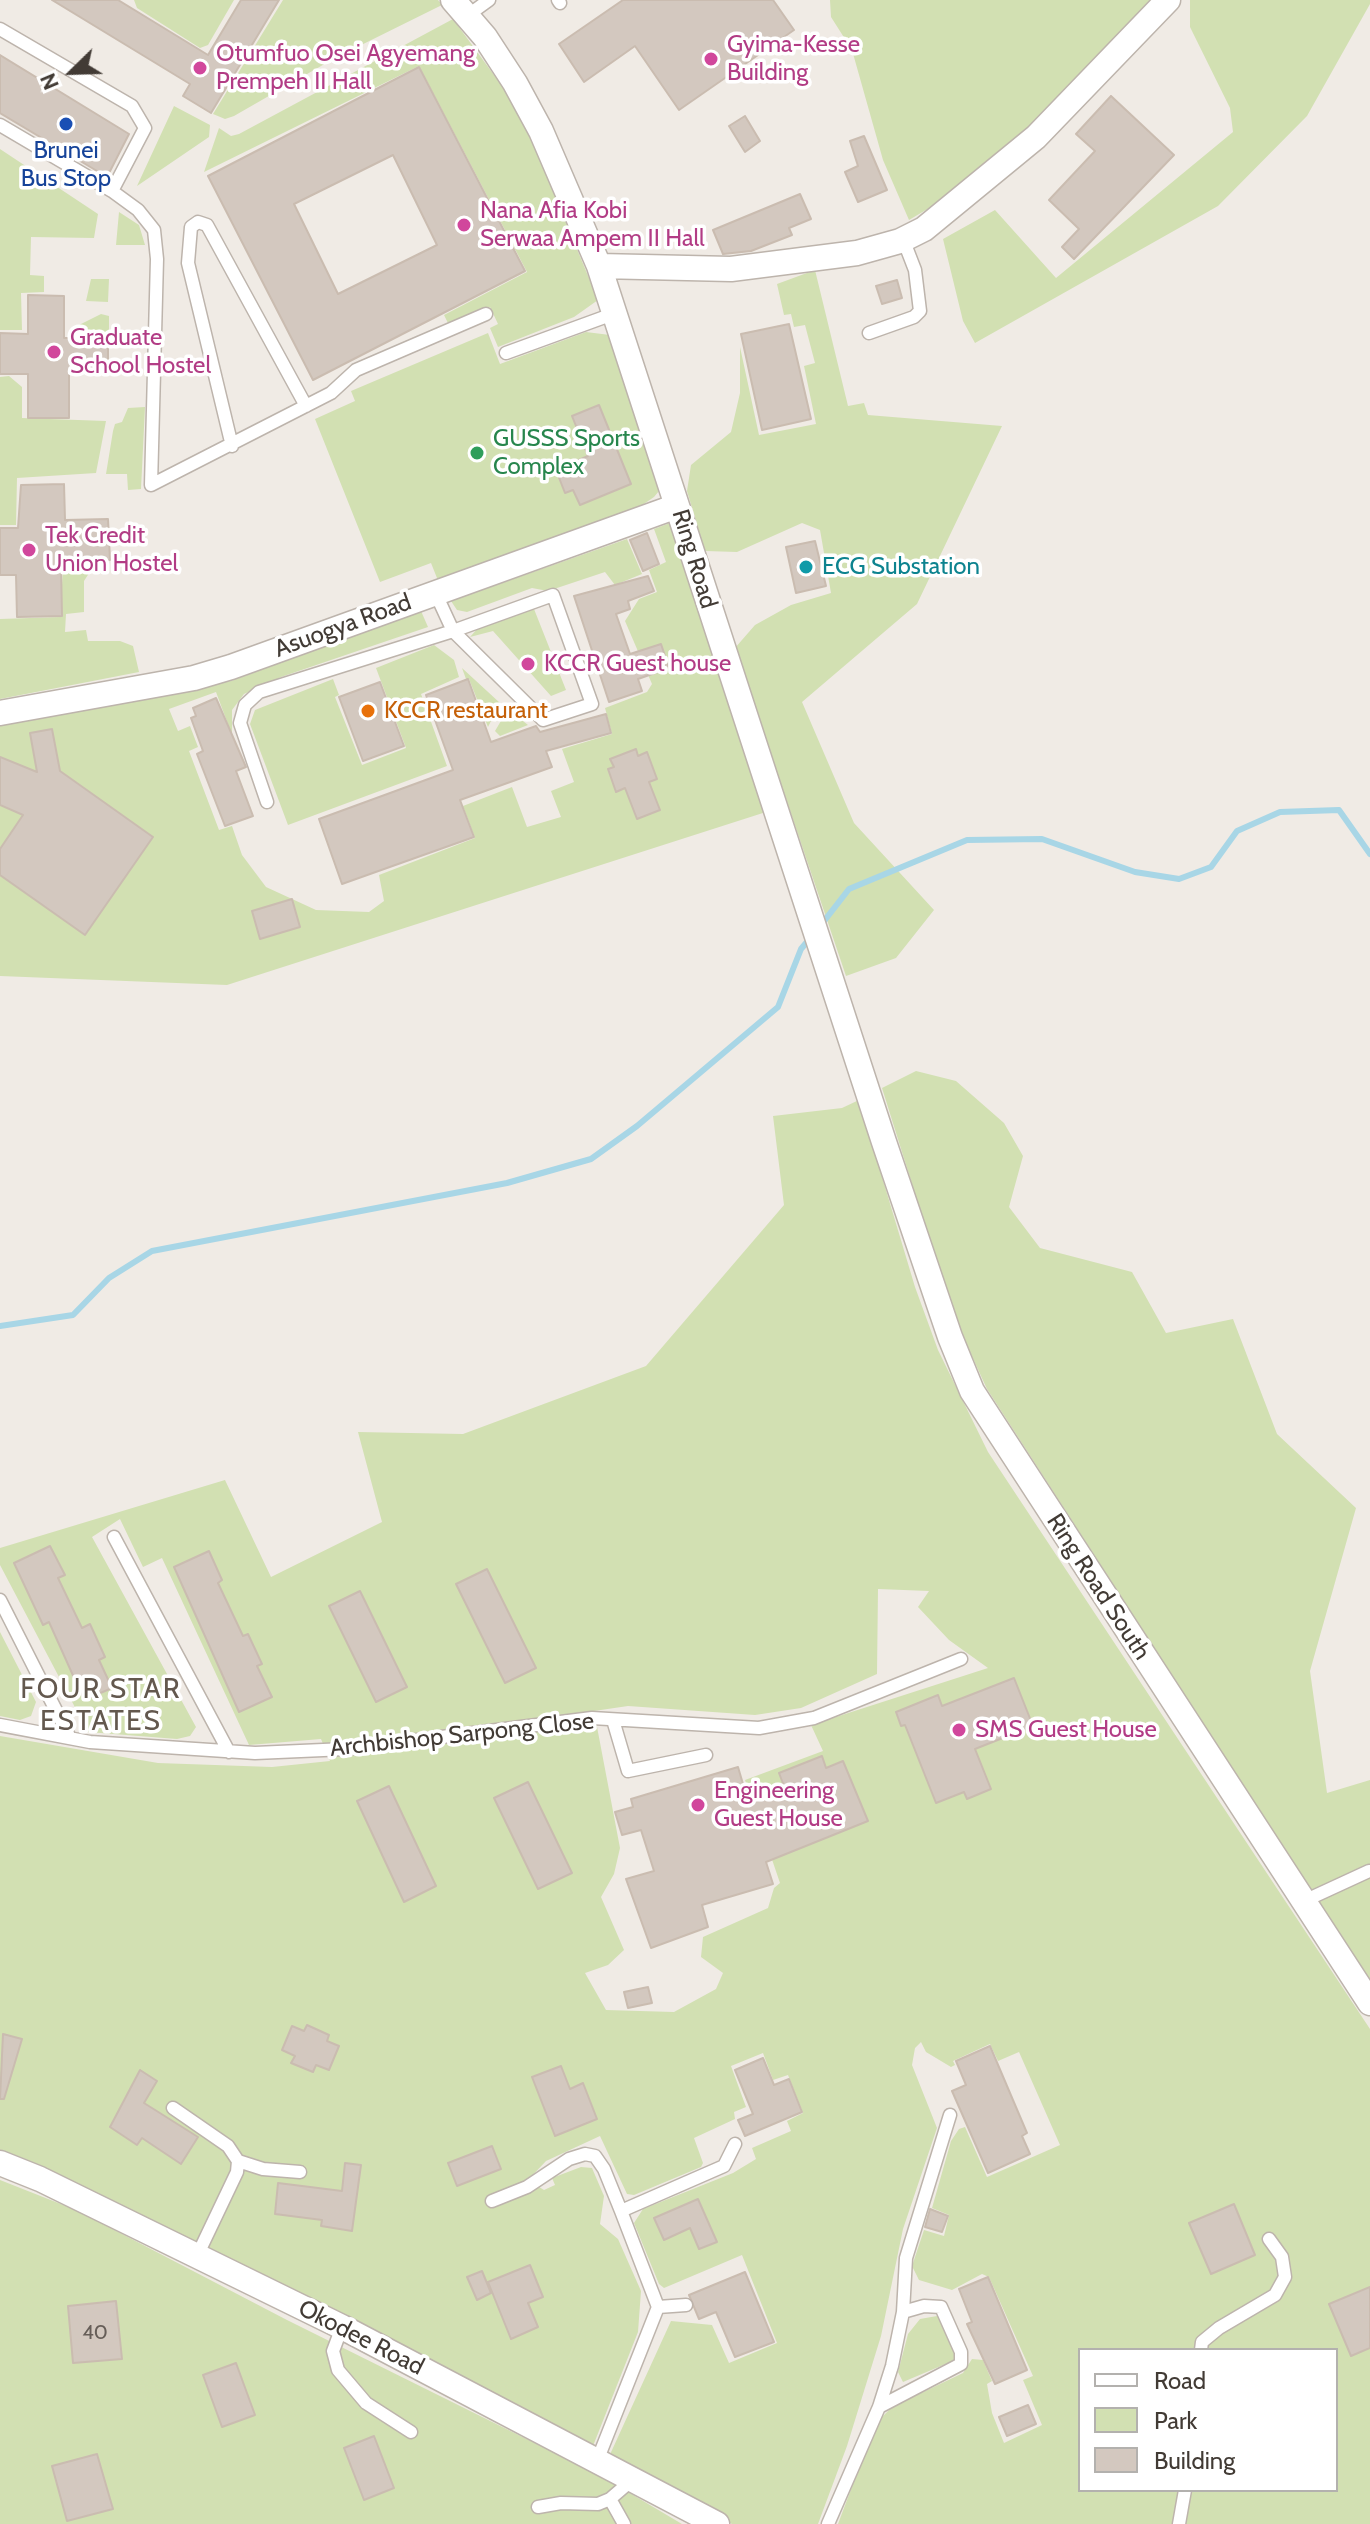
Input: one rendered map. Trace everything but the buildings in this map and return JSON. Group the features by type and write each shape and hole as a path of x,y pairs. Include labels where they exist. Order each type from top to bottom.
{"street":[{"path":"599,266 731,269 857,253 903,239 924,229 1036,137 1168,0"},
{"name":"Ring Road","path":"460,8 515,83 541,131 599,266 720,646 777,809 884,1142"},
{"name":"Asuogya Road","path":"0,713 194,678 677,506"},
{"name":"Ring Road South","path":"884,1142 950,1337 972,1391 1370,2003"},
{"name":"Okodee Road","path":"0,2163 342,2327 717,2524"}],"lane":[{"path":"460,8 489,0"},
{"path":"0,29 132,106 145,128 112,191"},
{"path":"0,125 112,191 138,210 154,230 157,259 151,485 331,393 356,370 486,314"},
{"path":"232,446 188,263 191,227 198,222 207,225 306,406"},
{"path":"869,333 914,317 920,311 915,270 903,239"},
{"path":"506,353 613,314"},
{"path":"267,802 240,723 245,705 259,692 453,631 553,595 592,704 543,720 453,631 435,592"},
{"path":"114,1537 229,1752"},
{"path":"0,1600 70,1738"},
{"name":"Archbishop Sarpong Close","path":"0,1725 70,1738 229,1752 346,1749 451,1733 592,1718 759,1728 814,1718 961,1659"},
{"path":"613,1720 628,1771 706,1755"},
{"path":"1304,1901 1369,1871"},
{"path":"173,2108 228,2146 238,2161 263,2169 300,2172"},
{"path":"828,2524 879,2407 903,2312 906,2258 950,2115"},
{"path":"621,2211 724,2166 735,2144"},
{"path":"492,2201 527,2187 569,2159 585,2154 595,2156 604,2169 621,2211 658,2307 597,2461"},
{"path":"197,2256 237,2172 238,2161"},
{"path":"1201,2348 1202,2342 1219,2328 1275,2295 1285,2277 1282,2257 1269,2239"},
{"path":"658,2307 686,2305"},
{"path":"879,2407 961,2364 961,2352 941,2307 924,2306 903,2312"},
{"path":"342,2327 333,2351 338,2370 366,2403 411,2432"},
{"path":"538,2507 561,2503 598,2504 610,2499 632,2480"},
{"path":"1179,2524 1185,2492"},
{"path":"610,2499 624,2524"}],"green space":[{"path":"134,0 234,0 208,45 200,48 137,8"},
{"path":"283,0 438,0 442,5 335,58 234,116 225,119 213,114"},
{"path":"830,0 1155,0 1031,128 936,204 909,220 883,160 852,50 831,17"},
{"path":"1190,0 1370,0 1370,4 1307,116 1218,206 975,343 963,321 943,239 995,210 1056,278 1233,132 1230,108 1190,27"},
{"path":"453,19 505,90 527,128 598,300 574,317 498,347 490,328 498,324 490,307 450,327 444,315 527,272 419,66 204,172 219,128 231,136 239,134"},
{"path":"174,106 210,125 209,137 137,186"},
{"path":"0,149 98,214 94,238 31,237 30,275 44,276 44,292 21,293 22,330 0,330"},
{"path":"119,212 139,225 145,245 116,245"},
{"path":"815,270 848,406 864,403 868,415 1002,426 917,604 802,702 854,823 934,910 896,958 846,976 735,648 755,625 791,605 831,593 820,530 802,523 737,552 705,551 687,491 691,465 731,432 740,393 740,347 759,435 816,424 804,366 815,363 805,325 794,327 791,314 784,315 777,284"},
{"path":"91,279 109,279 108,302 86,301"},
{"path":"101,314 109,316 109,335 74,335 77,326"},
{"name":"GUSSS Sports Complex","path":"586,332 610,335 659,491 638,508 439,583 431,563 380,582 315,419 355,401 351,391 488,333 500,364"},
{"path":"9,376 22,387 22,418 106,421 96,473 17,478 16,525 0,525 0,377"},
{"path":"145,407 141,489 128,490 127,474 106,474 113,431 115,424 122,422 128,408"},
{"path":"670,523 766,812 227,985 0,976 0,723 231,681 421,611 428,627 281,677 244,694 232,710 232,735 216,692 169,709 178,731 190,726 198,747 189,751 219,830 232,826 242,855 266,887 316,910 369,912 384,901 379,875 475,838 463,806 512,787 527,827 561,817 551,791 574,782 562,749 612,734 605,708 647,692 652,684 625,621 639,599 657,592 649,570 666,562 654,529"},
{"path":"627,539 642,574 615,585 605,572 548,591 532,588 467,612 457,610 451,601"},
{"path":"93,567 84,581 84,612 66,614 65,632 86,630 88,641 120,641 133,646 139,672 0,699 0,619 60,617 63,568"},
{"path":"534,609 566,690 551,696 493,631 470,637 478,628"},
{"path":"434,645 454,660 459,677 421,694 447,766 288,825 250,724 255,710 333,679 339,695 335,697 362,765 406,748 376,668"},
{"path":"462,668 500,703 488,727 469,679 466,679"},
{"path":"508,709 528,725 500,736 495,731"},
{"path":"916,1071 956,1081 1004,1123 1023,1156 1009,1207 1040,1248 1132,1272 1166,1333 1233,1319 1277,1434 1356,1508 1310,1671 1327,1793 1370,1780 1370,1982 987,1389 953,1315 882,1088"},
{"path":"859,1100 915,1287 938,1350 988,1452 1370,2029 1370,2524 838,2524 871,2436 881,2418 892,2407 963,2373 972,2359 983,2360 992,2381 987,2384 992,2413 1004,2443 1042,2425 1023,2380 1033,2376 989,2277 982,2274 952,2290 919,2280 912,2266 924,2230 944,2236 949,2215 932,2208 951,2141 959,2129 965,2127 987,2177 1060,2145 1019,2052 998,2061 990,2044 953,2061 955,2065 951,2067 926,2052 921,2042 915,2048 912,2065 937,2128 903,2229 881,2336 847,2446 818,2524 732,2524 607,2461 671,2321 712,2325 729,2363 777,2343 742,2255 664,2288 659,2284 634,2223 643,2209 733,2173 756,2159 752,2148 791,2131 787,2121 803,2113 788,2075 773,2080 763,2053 731,2066 746,2107 734,2112 735,2119 694,2138 703,2163 701,2167 634,2195 627,2194 600,2136 546,2161 528,2180 544,2190 555,2185 552,2178 581,2167 592,2168 604,2196 600,2224 618,2239 641,2291 638,2332 593,2446 0,2154 0,1736 158,1763 272,1767 330,1761 321,1739 249,1745 162,1558 143,1567 120,1519 92,1537 196,1727 190,1736 177,1739 88,1732 0,1565 0,1548 225,1480 271,1577 382,1522 358,1432 463,1434 646,1366 784,1205 773,1116 842,1108","holes":["878,1589 929,1591 918,1607 949,1640 988,1668 811,1725 823,1751 745,1780 780,1883 774,1888 768,1908 703,1937 701,1957 723,1973 716,1989 674,2012 606,2010 585,1973 608,1965 624,1950 601,1897 614,1874 620,1848 594,1711 628,1706 755,1715 801,1708 877,1674"]},
{"path":"0,1632 36,1702 31,1716 20,1720 0,1716"},
{"path":"0,2180 76,2210 287,2320 601,2476 682,2524 0,2524"},
{"path":"937,2316 943,2320 956,2352 955,2360 903,2382 898,2372 908,2334 920,2319"}],"waterway":[{"path":"821,925 849,889 967,840 1042,839 1135,872 1179,879 1211,867 1237,831 1280,812 1339,810 1370,854"},
{"path":"0,1326 73,1315 109,1278 152,1251 507,1183 591,1159 637,1126 778,1007 801,949 811,937"}],"place":[{"name":"Gyima-Kesse Building","path":"711,59"},
{"name":"Otumfuo Osei Agyemang Prempeh II Hall","path":"200,68"},
{"name":"Brunei Bus Stop","path":"66,124"},
{"name":"Nana Afia Kobi Serwaa Ampem II Hall","path":"464,225"},
{"name":"Graduate School Hostel","path":"54,352"},
{"name":"GUSSS Sports Complex","path":"477,453"},
{"name":"Tek Credit Union Hostel","path":"29,550"},
{"name":"ECG Substation","path":"806,567"},
{"name":"KCCR Guest house","path":"528,664"},
{"name":"KCCR restaurant","path":"368,711"},
{"name":"SMS Guest House","path":"959,1730"},
{"name":"Engineering Guest House","path":"698,1805"}],"district":[{"name":"FOUR STAR ESTATES","path":"101,1706"}]}
